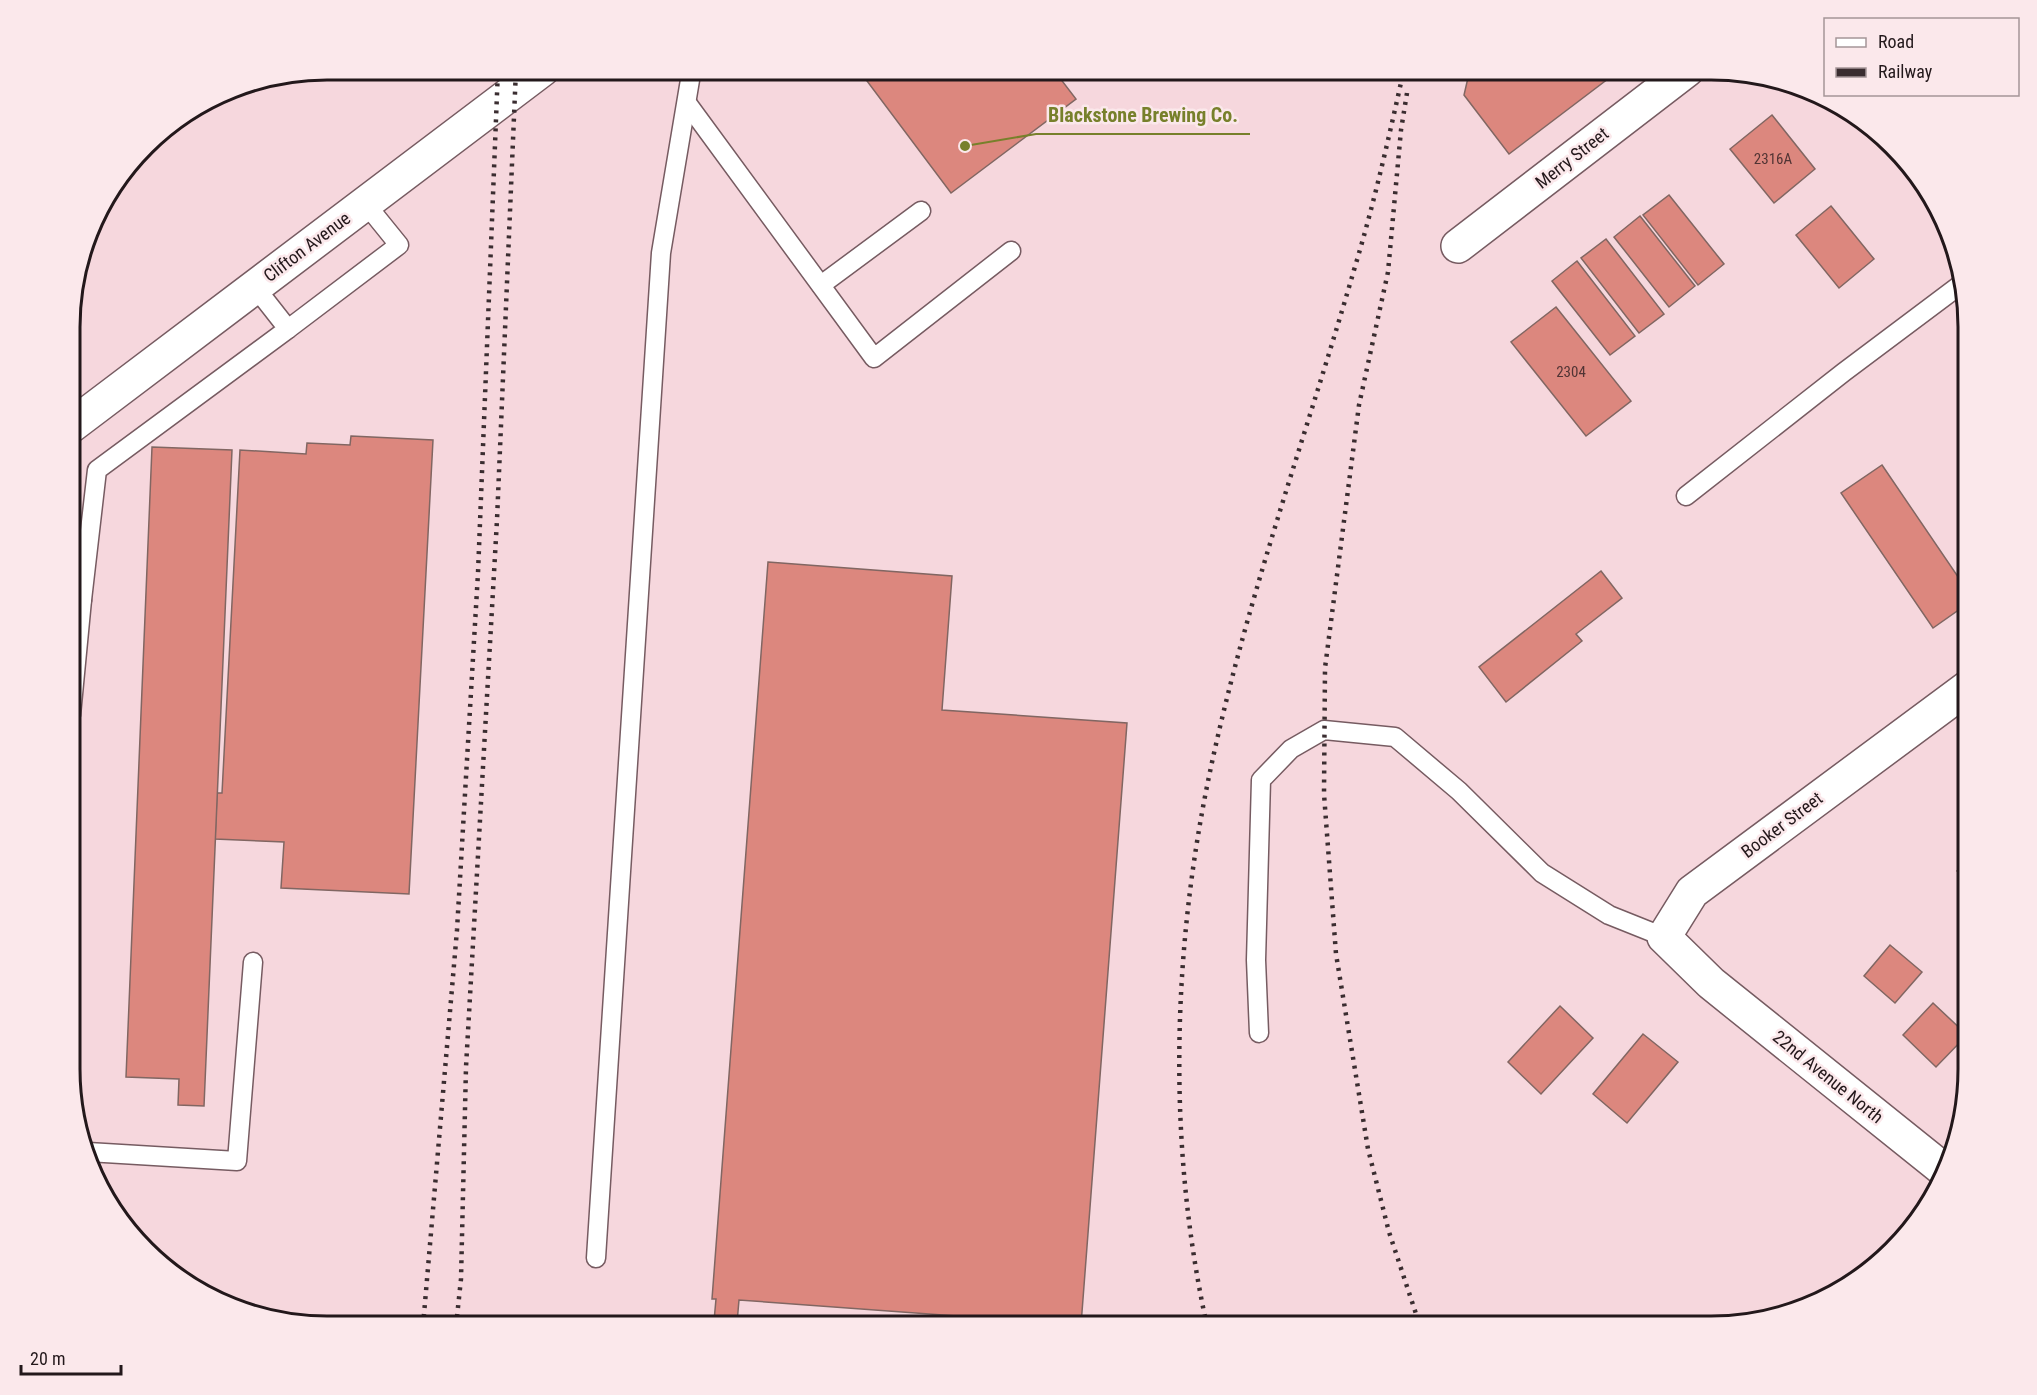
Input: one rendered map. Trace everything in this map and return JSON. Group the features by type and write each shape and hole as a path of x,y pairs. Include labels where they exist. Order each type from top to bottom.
{"street":[{"name":"Clifton Avenue","path":"80,419 528,80"},
{"name":"Merry Street","path":"1458,246 1673,80"},
{"name":"Booker Street","path":"1664,937 1692,892 1958,695"},
{"name":"22nd Avenue North","path":"1664,937 1711,983 1938,1165"}],"lane":[{"path":"596,1258 661,253 687,103 689,80"},
{"path":"687,103 873,357 1011,251"},
{"path":"80,580 97,470 399,245 365,203"},
{"path":"821,285 921,211"},
{"path":"255,287 288,329"},
{"path":"1686,496 1954,289"},
{"path":"1259,1033 1256,960 1261,780 1291,749 1324,730 1395,737 1459,790 1542,873 1609,915 1664,937"},
{"path":"94,1152 237,1161 253,962"}],"building":[{"path":"866,80 1061,80 1076,99 951,193"},
{"path":"1467,80 1607,80 1509,154 1464,95"},
{"path":"1772,115 1815,169 1774,203 1730,149"},
{"path":"1669,195 1724,264 1698,285 1643,215"},
{"path":"1831,206 1874,259 1839,288 1796,235"},
{"path":"1640,216 1695,286 1669,307 1614,237"},
{"path":"1606,239 1664,314 1639,333 1581,258"},
{"path":"1577,261 1635,336 1610,355 1552,281"},
{"path":"1556,307 1631,401 1586,436 1511,342"},
{"path":"351,436 433,440 409,894 281,888 284,842 215,839 217,793 222,793 240,450 306,454 307,443 350,445"},
{"path":"152,447 232,450 204,1106 178,1105 179,1079 126,1077"},
{"path":"1882,465 1958,577 1958,610 1933,628 1841,493"},
{"path":"768,562 952,576 942,710 1127,723 1082,1316 958,1316 739,1300 738,1316 714,1316 716,1299 712,1299"},
{"path":"1601,571 1622,598 1576,634 1582,641 1506,702 1479,667"},
{"path":"1890,945 1922,972 1895,1003 1864,976"},
{"path":"1933,1003 1958,1027 1958,1044 1936,1067 1903,1035"},
{"path":"1560,1006 1593,1038 1541,1094 1508,1062"},
{"path":"1643,1034 1678,1062 1627,1123 1593,1094"}],"railway":[{"path":"424,1316 457,930 478,573 498,80"},
{"path":"457,1316 461,1279 466,1067 497,520 516,80"},
{"path":"1205,1316 1194,1257 1185,1187 1180,1117 1179,1046 1182,976 1188,906 1198,836 1211,767 1242,641 1361,245 1401,80"},
{"path":"1407,93 1401,130 1388,272 1359,405 1325,668 1324,794 1336,954 1368,1149 1389,1232 1417,1316"}],"place":[{"name":"Blackstone Brewing Co.","path":"965,146"}]}
